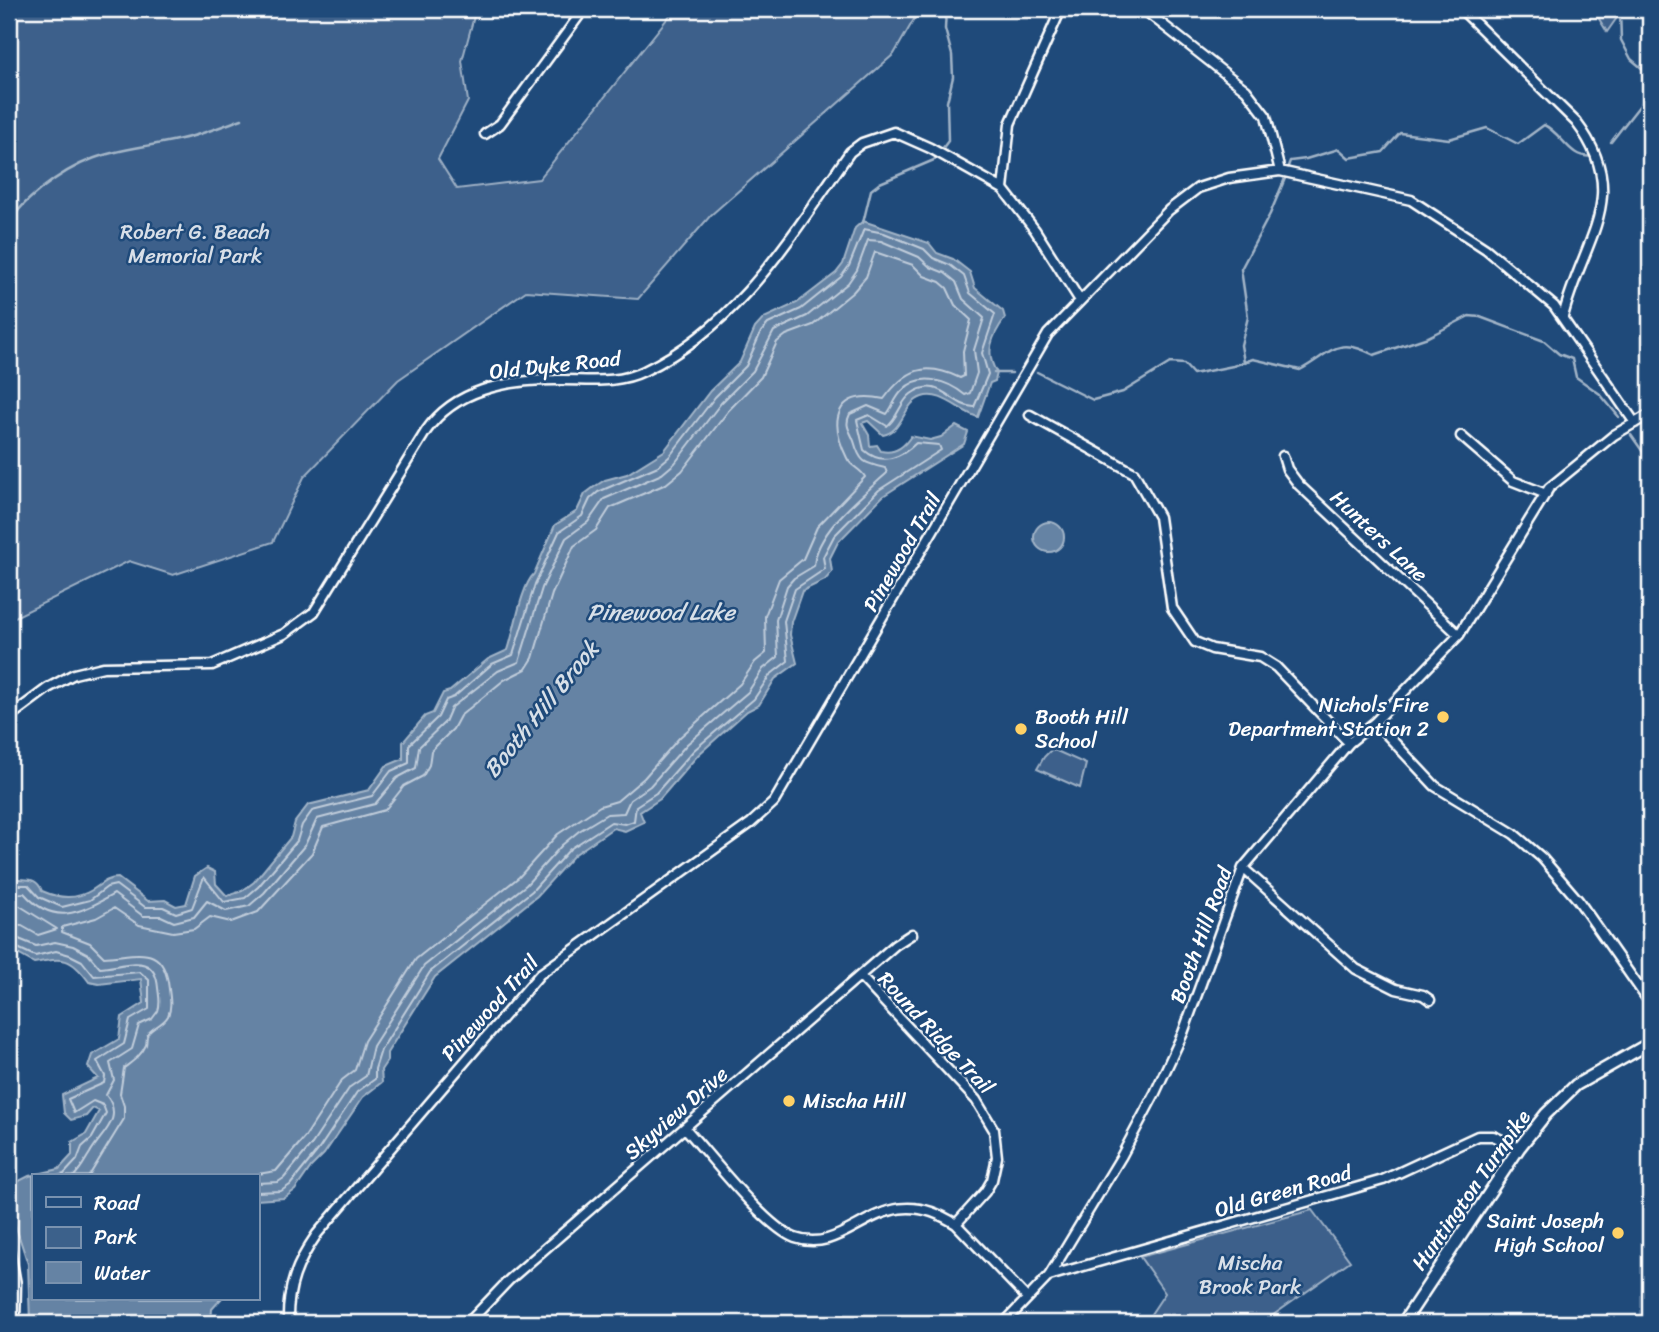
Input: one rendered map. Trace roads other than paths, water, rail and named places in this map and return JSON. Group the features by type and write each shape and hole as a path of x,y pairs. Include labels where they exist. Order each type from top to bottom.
{"main road":[{"name":"Huntington Turnpike","path":"1403,1323 1519,1148 1546,1114 1576,1085 1650,1043"}],"street":[{"path":"485,134 500,124 584,9"},
{"path":"1061,9 1010,124 1003,189 1035,230 1079,299"},
{"path":"1143,9 1246,90 1266,116 1285,172"},
{"path":"1461,9 1576,122 1590,140 1599,163 1604,201 1563,317"},
{"name":"Old Dyke Road","path":"9,717 48,688 74,674 103,667 212,665 297,626 314,612 426,431 449,407 471,393 505,384 553,380 618,380 643,372 720,323 765,272 850,152 862,143 894,132 930,148 1003,189"},
{"name":"Pinewood Trail","path":"289,1323 291,1281 300,1258 317,1234 531,984 751,823 774,802 1048,334 1079,299 1170,210 1198,188 1229,178 1285,172 1410,200 1486,249 1563,317 1594,367 1636,423"},
{"name":"Booth Hill Road","path":"1004,1323 1049,1276 1121,1157 1183,1034 1243,868 1349,743 1376,722 1459,635 1546,494 1614,435 1650,414"},
{"path":"1030,415 1134,473 1159,517 1172,608 1195,642 1212,649 1259,657 1276,667 1349,743"},
{"path":"1461,436 1513,481 1546,494"},
{"name":"Hunters Lane","path":"1283,456 1287,469 1299,485 1459,635"},
{"path":"1376,722 1435,786 1514,834 1542,858 1578,900 1650,1003"},
{"path":"1243,868 1356,969 1396,989 1423,995 1430,1000"},
{"name":"Skyview Drive","path":"470,1323 509,1280 912,934"},
{"name":"Round Ridge Trail","path":"860,976 976,1100 994,1130 997,1157 992,1180 985,1192 956,1224"},
{"path":"685,1128 766,1217 796,1239 824,1239 884,1212 913,1206 943,1215 956,1224 1027,1298"},
{"name":"Old Green Road","path":"1049,1276 1383,1180 1478,1136 1493,1136 1519,1148"},
{"path":"9,1246 16,1284 13,1321"}],"water":[{"name":"Pinewood Lake","path":"863,221 929,243 937,253 953,259 970,272 975,288 1003,311 1005,318 991,345 991,358 997,373 995,381 990,383 978,417 936,396 929,396 916,400 900,423 883,435 868,421 862,423 869,435 870,446 877,445 881,451 898,449 911,436 930,440 941,437 956,426 968,432 964,444 883,496 838,542 830,558 832,572 825,580 802,591 791,622 790,635 797,663 775,679 759,705 747,711 698,755 660,799 640,812 644,822 625,831 613,828 574,855 537,896 435,977 387,1053 387,1061 381,1070 382,1082 363,1097 324,1154 295,1190 284,1198 259,1200 259,1174 38,1174 59,1169 72,1155 72,1142 86,1134 99,1111 93,1108 86,1116 71,1120 64,1113 62,1095 98,1078 88,1067 92,1055 119,1039 122,1017 144,1003 141,979 99,984 89,982 71,963 52,960 34,963 9,949 9,877 32,880 42,891 67,897 86,893 107,880 118,878 148,901 165,900 176,906 186,904 195,876 207,868 215,872 216,884 227,896 242,891 254,882 291,837 295,822 308,805 369,790 386,766 403,759 403,742 425,716 433,713 443,693 450,691 488,659 508,650 525,589 555,525 577,511 585,494 594,487 605,480 627,474 664,451 710,391 740,362 755,328 764,318 797,303 836,273 843,264 855,228"},
{"path":"1049,522 1060,526 1064,537 1060,548 1049,552 1038,548 1034,537 1038,526"},
{"name":"Pinewood Lake","path":"32,1175 32,1300 220,1300 212,1309 211,1323 30,1323 28,1264 9,1206 9,1186"}],"waterway":[{"name":"Booth Hill Brook","path":"863,223 871,190 880,183 934,160 948,141 947,102 953,77 952,55 945,29 946,9"},
{"path":"1611,142 1647,96 1644,70 1631,59 1621,40 1620,9"},
{"path":"9,225 19,210 41,189 77,166 108,154 181,139 242,119"},
{"path":"1287,169 1290,161 1339,149 1349,158 1383,152 1400,133 1449,139 1487,128 1518,144 1544,125 1578,154 1592,156"},
{"path":"1244,362 1241,345 1248,317 1241,269 1270,214 1286,176"},
{"path":"1037,372 1093,400 1123,392 1170,363 1184,364 1193,374 1253,359 1300,370 1342,346 1361,349 1374,355 1428,337 1469,316 1480,317 1544,341 1559,354 1572,359 1576,377 1600,394 1619,417"},
{"path":"994,373 1012,373"},
{"path":"1631,435 1650,462"}],"place":[{"name":"Nichols Fire Department Station 2","path":"1443,717"},
{"name":"Booth Hill School","path":"1021,729"},
{"name":"Mischa Hill","path":"789,1101"},
{"name":"Saint Joseph High School","path":"1618,1233"}],"park label":[{"name":"Robert G. Beach Memorial Park","path":"195,244"},
{"name":"Mischa Brook Park","path":"1250,1275"}]}
